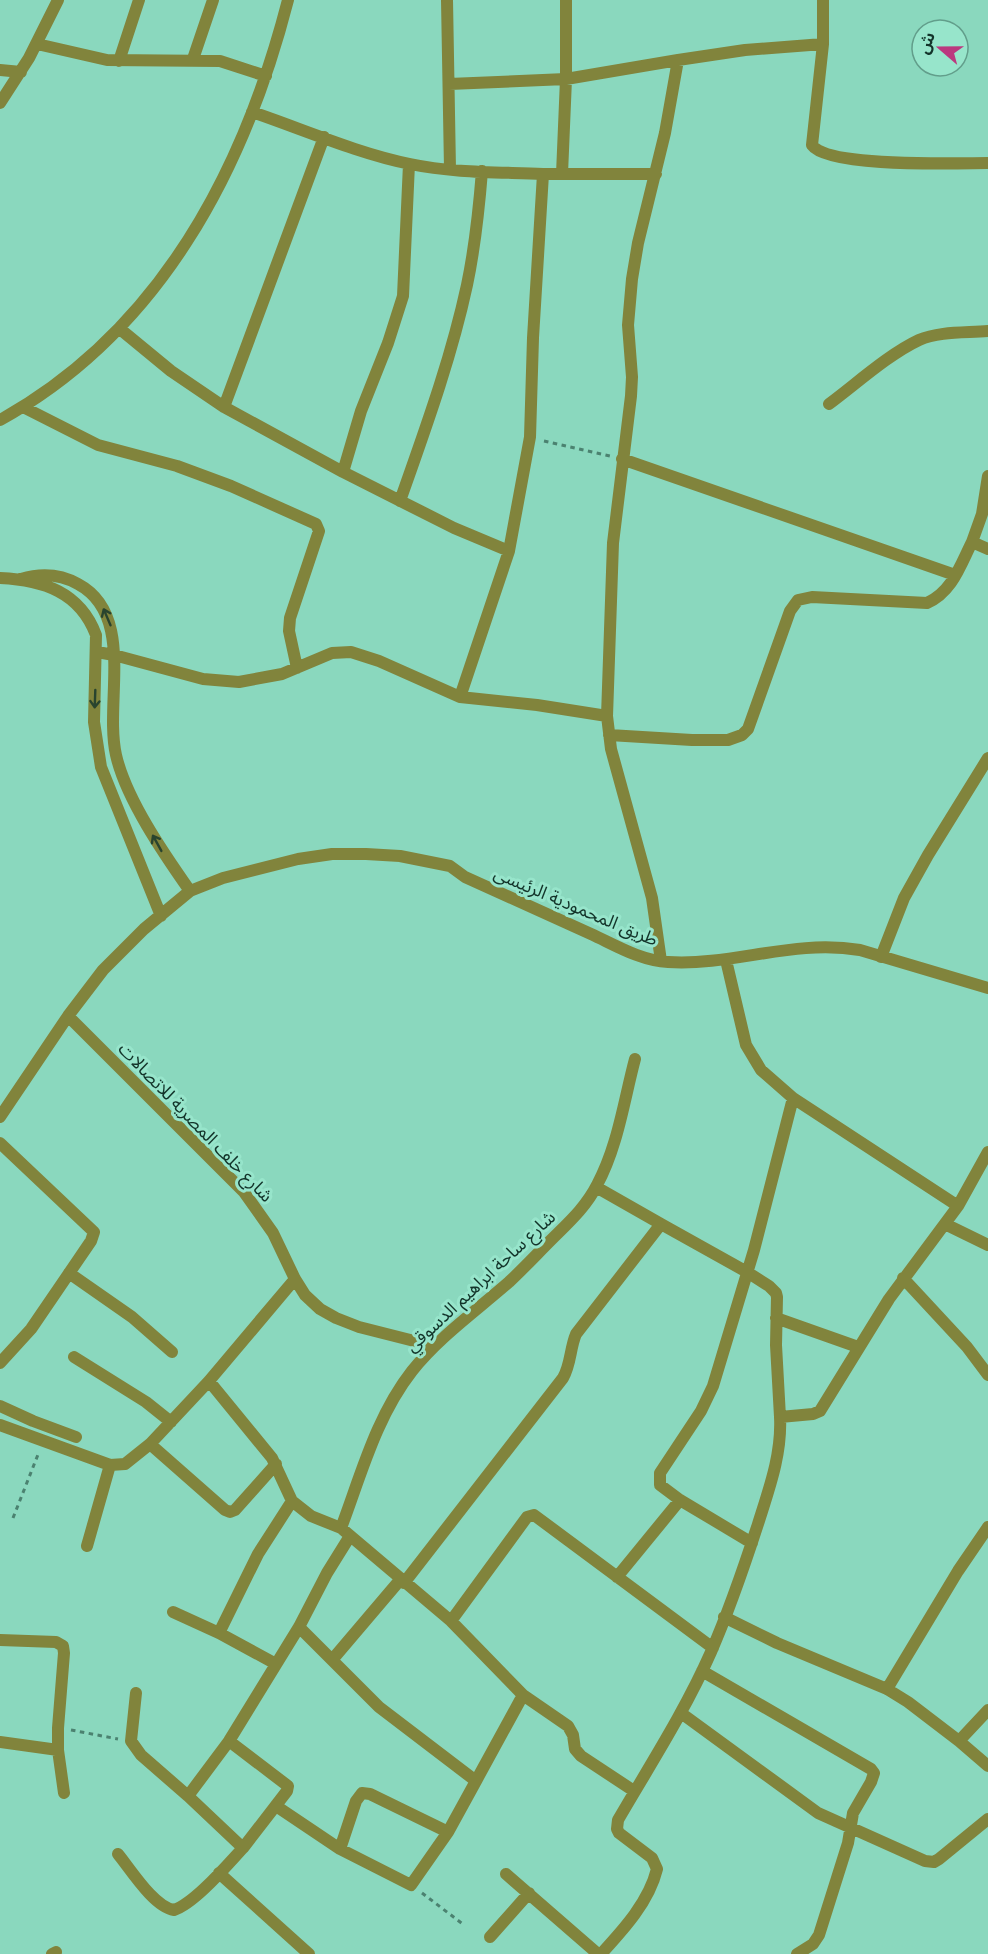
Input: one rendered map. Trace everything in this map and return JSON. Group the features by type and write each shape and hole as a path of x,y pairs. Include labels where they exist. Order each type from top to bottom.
{"street":[{"path":"0,103 37,44 58,0"},
{"path":"119,61 139,0"},
{"path":"194,59 213,0"},
{"path":"0,420 23,407 73,370 120,329 163,279 198,225 228,167 266,76 288,0"},
{"path":"447,0 450,170"},
{"path":"562,174 566,79 566,0"},
{"path":"823,0 824,44 812,145 816,150 826,154 892,163 988,163"},
{"path":"37,44 94,58 119,61 194,59 220,61 266,76"},
{"path":"449,84 566,79 745,50 824,44"},
{"path":"661,961 652,898 611,749 607,716 613,543 631,396 632,377 628,325 632,279 656,174 678,60"},
{"path":"0,70 21,72"},
{"path":"252,112 409,164 450,170 543,174 656,174"},
{"path":"224,406 324,137"},
{"path":"343,472 361,411 388,343 403,296 409,164"},
{"path":"400,501 440,387 467,285 478,216 482,171"},
{"path":"460,697 508,551 530,437 533,338 543,174"},
{"path":"120,329 171,371 224,406 343,472 454,528 508,551"},
{"path":"829,404 896,354 920,340 937,335 988,331"},
{"path":"23,407 99,445 177,466 231,486 315,524 319,531 289,626 297,668"},
{"path":"622,459 956,575"},
{"path":"609,735 692,740 728,740 742,735 748,729 790,611 798,600 812,597 927,603 942,595 956,575 972,542 982,514 988,476"},
{"path":"972,542 988,549"},
{"path":"21,579 35,575 56,575 71,580 96,597 105,610 111,624 114,655 113,736 120,771 163,853 190,891"},
{"path":"0,578 21,579 52,588 76,601 92,622 96,635 97,652 94,722 101,767 161,916"},
{"path":"97,652 222,682 253,681 297,668 332,653 351,652 379,661 460,697 537,705 607,716"},
{"path":"880,957 904,898 988,758"},
{"name":"طريق المحمودية الرئيسى","path":"0,1117 68,1016 103,970 123,949 190,891 223,878 298,859 332,854 400,856 450,866 465,877 632,953 661,961 726,960 793,948 839,947 988,988"},
{"path":"726,960 746,1045 761,1070 793,1098 958,1206"},
{"name":"شارع خلف المصرية للاتصالات","path":"68,1016 244,1192 273,1233 305,1295 320,1309 359,1327 434,1346"},
{"name":"شارع ساحة ابراهيم الدسوقي","path":"188,1796 229,1741 299,1627 327,1573 345,1532 377,1430 392,1400 411,1372 434,1346 518,1273 578,1214 597,1187 610,1155 635,1059"},
{"path":"752,1543 680,1500 660,1485 660,1473 701,1411 713,1386 747,1272 793,1098"},
{"path":"0,1143 92,1229 94,1236 31,1329 0,1363"},
{"path":"780,1417 813,1414 820,1411 903,1278 958,1206 988,1152"},
{"path":"506,1874 600,1954 623,1930 642,1902 657,1869 652,1858 626,1839 617,1829 618,1820 681,1713 713,1648 752,1543 778,1456 781,1432 776,1293 747,1272 597,1187"},
{"path":"332,1660 402,1581 563,1378 568,1368 576,1334 661,1224"},
{"path":"945,1224 988,1245"},
{"path":"69,1273 132,1317 172,1352"},
{"path":"903,1278 967,1347 988,1375"},
{"path":"0,1425 110,1465 125,1464 150,1444 209,1381 295,1279"},
{"path":"776,1318 858,1347"},
{"path":"74,1357 146,1402 171,1422"},
{"path":"209,1381 276,1464 292,1501 297,1507 345,1532 451,1621 523,1695 568,1726 573,1735 575,1749 581,1756 634,1791"},
{"path":"0,1406 76,1437"},
{"path":"150,1444 230,1512 235,1510 276,1464"},
{"path":"87,1546 110,1465"},
{"path":"617,1577 680,1500"},
{"path":"219,1633 258,1554 292,1501"},
{"path":"451,1621 530,1515 538,1517 713,1648"},
{"path":"887,1689 958,1570 988,1527"},
{"path":"173,1612 219,1633 276,1664"},
{"path":"724,1617 777,1643 887,1689 908,1702 988,1767"},
{"path":"299,1627 393,1719 476,1781"},
{"path":"0,1640 56,1642 63,1646 58,1750 64,1793"},
{"path":"702,1671 871,1769 873,1777 853,1813 851,1829 819,1935 813,1944 797,1954"},
{"path":"136,1693 131,1741 141,1755 243,1848"},
{"path":"276,1806 340,1849 411,1885 448,1832 523,1695"},
{"path":"958,1741 988,1710"},
{"path":"681,1713 818,1813 930,1862 939,1859 988,1820"},
{"path":"118,1854 154,1898 170,1910 180,1908 219,1873 243,1848 287,1791 287,1784 229,1741"},
{"path":"0,1742 58,1750"},
{"path":"340,1849 356,1801 362,1793 370,1794 448,1832"},
{"path":"219,1873 309,1954"},
{"path":"490,1936 529,1893"}],"path":[{"path":"530,437 622,459"},
{"path":"13,1518 43,1441"},
{"path":"58,1728 131,1741"},
{"path":"411,1885 464,1925"}]}
